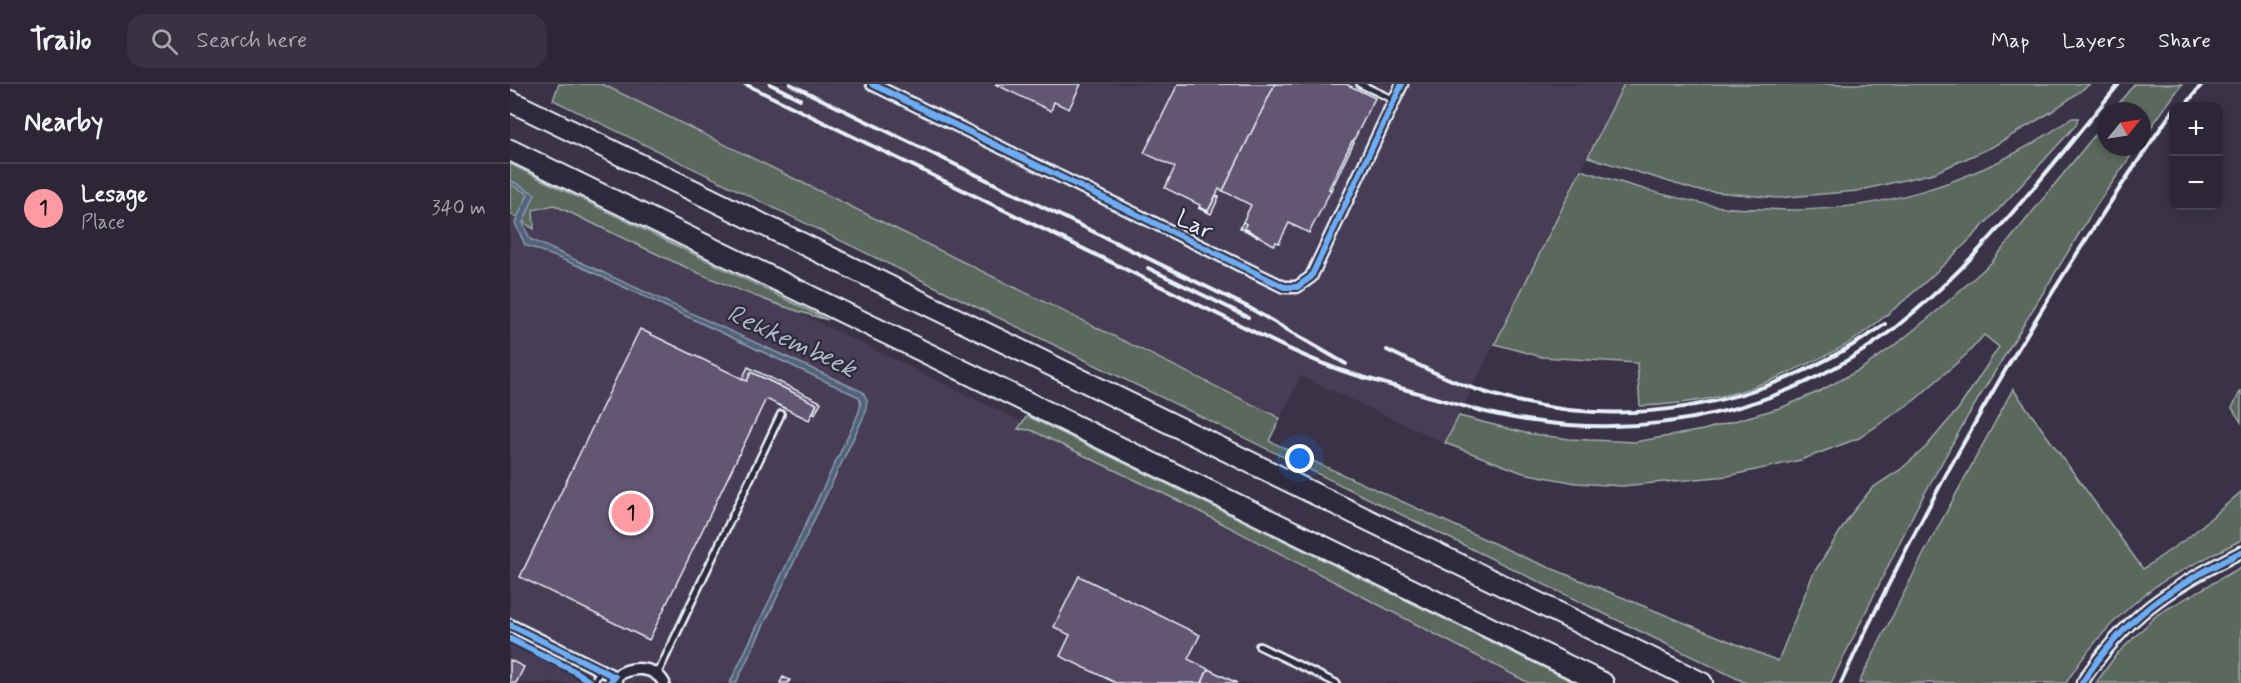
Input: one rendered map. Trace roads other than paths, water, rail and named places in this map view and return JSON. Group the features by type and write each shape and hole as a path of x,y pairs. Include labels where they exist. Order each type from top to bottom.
{"highway":[{"path":"510,101 1702,683"},
{"path":"510,150 1603,683"}],"street":[{"name":"Lar","path":"872,84 1284,288 1297,287 1311,277 1402,84"},
{"path":"2082,683 2112,641 2144,610 2187,582 2241,552"},
{"path":"510,625 601,669 616,680 624,671 640,669 661,678"}],"lane":[{"path":"1360,84 1394,100"},
{"path":"661,678 781,414"},
{"path":"1259,646 1336,683"},
{"path":"593,683 601,669"}],"water":[{"path":"510,180 535,194 523,223 530,239 863,392 867,400 865,414 736,683 730,683 856,419 861,405 859,397 579,266 525,245 515,223 528,194 510,184"}],"railway":[{"path":"745,84 1317,361 1362,377 1489,413 1518,419 1581,426 1629,426 1677,421 1724,411 1770,397 1814,378 1856,355 1896,327 1958,272 2041,180 2119,84"},
{"path":"770,84 800,99"},
{"path":"790,84 1248,307 1346,364"},
{"path":"2188,102 2202,84"},
{"path":"1841,683 1914,534 1994,389 2081,247 2169,116"},
{"path":"1148,268 1248,317"},
{"path":"1387,350 1464,385 1528,403 1582,411 1635,412 1688,406 1740,395 1790,377 1838,353 1885,324"}],"place":[{"name":"Lesage","path":"631,513"}],"water label":[{"name":"Rekkembeek","path":"792,340"}]}
